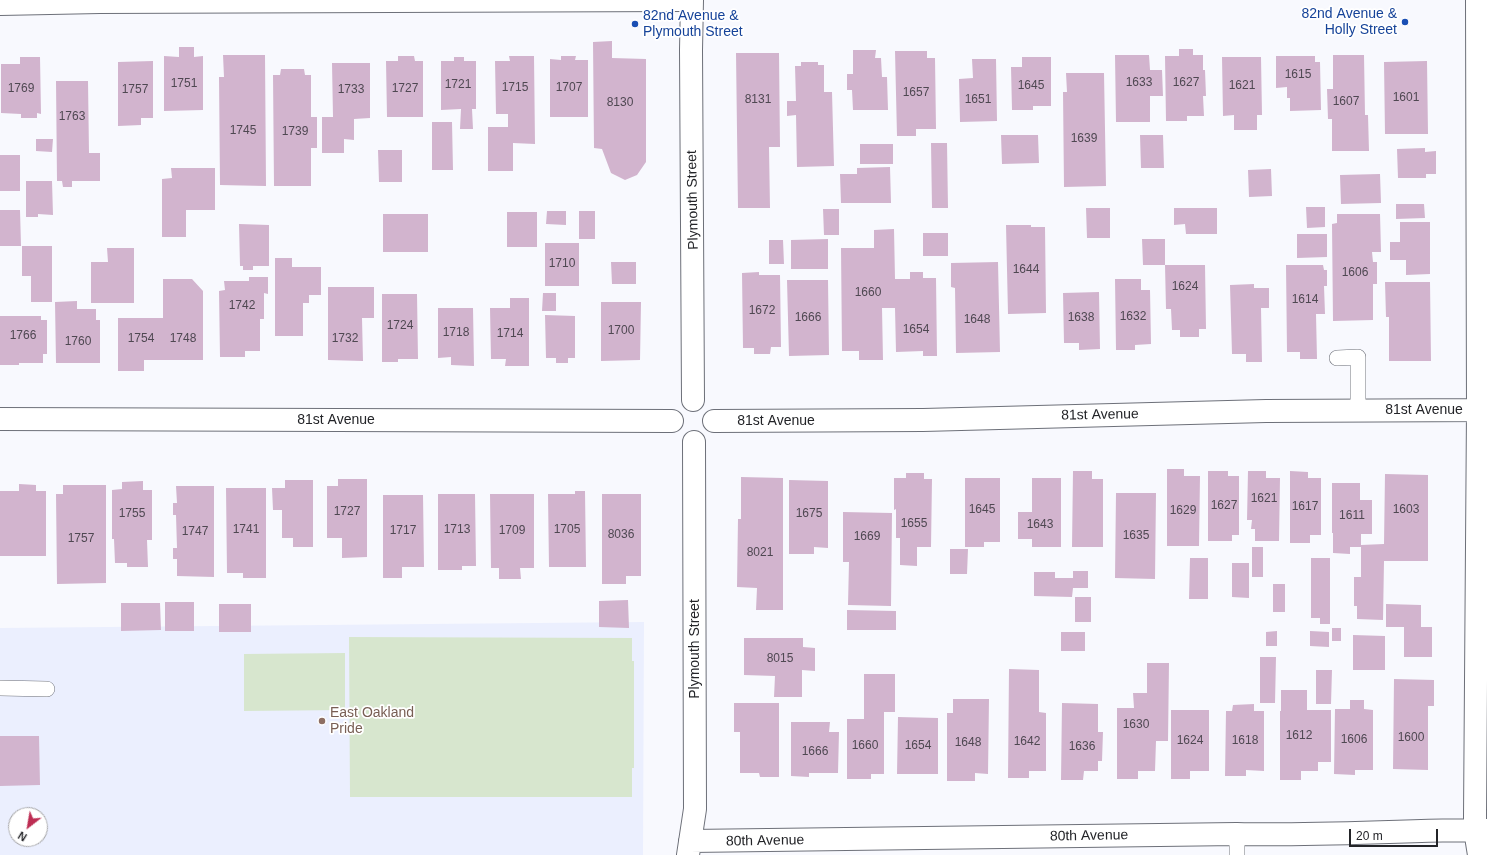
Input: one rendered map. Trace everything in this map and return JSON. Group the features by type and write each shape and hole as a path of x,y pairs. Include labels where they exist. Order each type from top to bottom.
{"street":[{"path":"0,4 100,1 682,0"},
{"name":"Plymouth Street","path":"692,0 693,400"},
{"path":"1477,0 1483,410 1481,830 1479,855"},
{"path":"693,400 701,402 708,407 712,413 714,421 708,436 694,442 685,440 678,436 672,421 678,406 693,400"},
{"name":"81st Avenue","path":"714,421 923,420 1266,411 1483,410"},
{"name":"81st Avenue","path":"0,419 672,421"},
{"name":"Plymouth Street","path":"689,848 695,809 694,442"},
{"name":"80th Avenue","path":"689,848 1237,845 1294,835 1481,830"}],"lane":[{"path":"1337,358 1358,357 1358,410"},
{"path":"0,688 47,689"}],"shaded area":[{"name":"East Oakland Pride","path":"644,622 643,855 0,855 0,628"}],"green space":[{"path":"349,637 632,638 632,661 634,661 634,768 632,768 632,797 350,797"},
{"path":"345,653 345,710 244,711 244,654"}],"building":[{"path":"612,41 612,58 646,59 646,162 637,175 625,180 611,173 602,149 594,148 593,42"},
{"path":"179,47 194,47 194,57 203,56 203,110 164,111 164,56 179,57"},
{"path":"1179,49 1193,49 1193,55 1203,55 1206,96 1203,96 1204,116 1187,116 1187,121 1166,121 1165,56 1179,56"},
{"path":"853,50 876,50 875,58 881,58 882,77 887,77 888,110 853,110 852,90 847,90 847,74 853,74"},
{"path":"895,51 927,51 927,58 935,58 936,129 916,129 916,136 897,136"},
{"path":"736,53 779,53 780,147 769,147 770,208 738,208"},
{"path":"223,55 265,55 266,186 220,185 219,77 224,77"},
{"path":"1115,55 1149,55 1150,70 1162,70 1163,96 1150,96 1150,122 1116,122"},
{"path":"1333,55 1364,55 1365,115 1368,115 1369,151 1332,151 1332,119 1328,119 1327,89 1333,89"},
{"path":"398,56 414,56 415,61 423,61 423,117 387,117 386,61 398,61"},
{"path":"509,56 534,56 535,144 513,143 513,171 488,171 488,127 508,127 508,114 496,114 495,61 510,61"},
{"path":"561,56 576,56 575,60 588,60 588,117 550,117 550,59 561,60"},
{"path":"1276,56 1315,56 1315,62 1320,62 1321,110 1290,111 1290,98 1287,98 1287,87 1276,88"},
{"path":"20,57 40,57 41,114 37,113 37,118 21,118 21,114 1,113 1,64 20,64"},
{"path":"454,57 464,57 464,61 476,61 476,109 472,109 473,129 460,129 461,109 441,110 441,61 454,61"},
{"path":"1022,57 1051,57 1051,106 1033,106 1033,110 1012,110 1011,67 1022,67"},
{"path":"1222,57 1261,57 1262,115 1257,115 1257,130 1234,130 1234,115 1223,116"},
{"path":"972,59 996,59 997,121 960,122 959,79 973,78"},
{"path":"153,61 153,118 141,118 141,125 118,126 118,62"},
{"path":"1427,61 1428,134 1385,134 1384,62"},
{"path":"801,62 818,62 818,65 824,65 824,92 832,92 834,166 797,167 796,115 787,116 787,101 796,101 795,66 801,66"},
{"path":"332,63 370,63 370,118 354,119 354,140 344,139 344,153 322,153 322,117 333,117"},
{"path":"281,69 304,69 305,75 311,75 311,117 317,117 317,148 311,148 311,186 274,186 273,75 280,75"},
{"path":"1066,73 1104,73 1106,186 1064,187 1063,92 1067,92"},
{"path":"56,81 88,81 89,153 100,153 100,181 72,181 72,187 63,187 62,181 57,181"},
{"path":"432,122 452,122 453,170 432,170"},
{"path":"1001,135 1038,135 1039,163 1002,164"},
{"path":"1140,135 1163,135 1164,168 1141,168"},
{"path":"36,139 53,139 52,152 36,151"},
{"path":"931,143 947,143 948,208 932,208"},
{"path":"860,144 893,144 893,164 860,164"},
{"path":"1425,148 1425,152 1436,151 1436,174 1426,174 1426,178 1398,178 1397,149"},
{"path":"378,150 402,150 402,182 379,182"},
{"path":"0,155 20,155 20,191 0,191"},
{"path":"890,167 891,203 841,203 840,174 857,174 857,168"},
{"path":"171,168 215,168 215,210 186,210 186,237 162,237 162,179 172,178"},
{"path":"1271,169 1272,196 1249,197 1248,170"},
{"path":"1380,174 1381,203 1341,204 1340,175"},
{"path":"26,181 52,181 53,215 38,214 38,217 26,217"},
{"path":"1396,204 1424,204 1425,218 1396,219"},
{"path":"1306,207 1325,207 1325,227 1307,228"},
{"path":"1086,208 1110,208 1110,238 1087,238"},
{"path":"1174,208 1217,208 1217,234 1186,234 1185,224 1174,225"},
{"path":"823,209 839,209 839,235 824,235"},
{"path":"0,210 20,210 21,246 0,246"},
{"path":"547,211 566,211 566,225 546,224"},
{"path":"579,211 595,211 595,239 579,239"},
{"path":"507,212 537,212 537,247 507,247"},
{"path":"383,214 428,214 428,252 383,252"},
{"path":"1337,214 1380,214 1381,252 1372,252 1373,262 1377,262 1377,284 1373,284 1373,320 1333,321 1332,224 1337,223"},
{"path":"1400,222 1430,222 1430,274 1406,275 1406,260 1390,260 1390,242 1400,242"},
{"path":"239,224 269,225 269,266 253,266 253,270 243,270 243,266 240,266"},
{"path":"1006,225 1031,225 1031,227 1045,227 1046,313 1008,314"},
{"path":"894,229 895,279 910,279 910,272 923,272 923,278 936,278 937,356 923,356 923,351 896,352 895,308 882,308 883,360 859,360 859,351 842,351 841,248 874,248 874,230"},
{"path":"923,233 948,233 948,256 923,256"},
{"path":"1297,234 1327,234 1327,257 1297,258"},
{"path":"828,239 828,269 791,269 791,240"},
{"path":"1142,239 1165,239 1165,265 1143,265"},
{"path":"769,240 783,240 784,264 769,264"},
{"path":"545,243 579,243 579,286 545,286"},
{"path":"22,246 52,246 52,302 31,302 31,276 22,276"},
{"path":"107,248 134,248 134,303 91,303 91,262 108,262"},
{"path":"275,258 292,258 292,267 321,267 321,295 309,295 309,303 303,303 303,336 275,336"},
{"path":"611,262 636,262 636,284 612,284"},
{"path":"998,262 1000,352 956,353 955,288 951,287 951,263"},
{"path":"1165,265 1205,265 1206,329 1199,329 1199,337 1180,337 1180,330 1172,330 1171,309 1166,309"},
{"path":"1286,265 1323,265 1324,270 1327,270 1327,286 1324,286 1325,314 1316,314 1317,359 1300,359 1300,352 1287,352"},
{"path":"759,272 759,275 780,275 781,347 771,347 770,354 754,354 754,348 743,348 742,273"},
{"path":"249,277 268,277 268,294 264,293 264,319 260,319 260,351 245,351 245,357 220,357 219,291 225,290 224,281 249,281"},
{"path":"163,279 192,279 203,291 203,360 144,360 144,371 118,371 118,318 163,318"},
{"path":"1115,279 1141,279 1141,290 1150,290 1151,344 1135,345 1135,350 1116,350"},
{"path":"787,280 828,280 829,355 789,356"},
{"path":"1385,282 1430,282 1431,361 1389,361 1389,317 1386,317"},
{"path":"1254,284 1254,288 1269,288 1269,308 1261,308 1262,362 1246,362 1246,354 1232,354 1230,285"},
{"path":"328,287 374,287 374,318 362,318 363,361 328,360"},
{"path":"1099,292 1100,349 1079,350 1079,343 1064,343 1063,293"},
{"path":"543,293 556,293 556,311 542,311"},
{"path":"382,294 417,294 418,359 398,359 398,362 382,362"},
{"path":"510,298 529,298 529,366 505,366 506,359 491,359 490,308 510,308"},
{"path":"77,301 77,309 96,309 96,320 100,320 100,363 56,363 55,302"},
{"path":"601,302 641,302 640,360 601,361"},
{"path":"438,308 473,308 474,366 451,365 451,357 438,358"},
{"path":"545,315 575,316 575,358 568,358 568,363 556,363 556,358 546,358"},
{"path":"0,316 41,316 41,320 47,320 47,354 43,354 43,363 0,365"},
{"path":"1167,469 1184,469 1184,476 1200,476 1199,546 1167,546"},
{"path":"1073,471 1092,471 1092,479 1103,479 1103,547 1072,547"},
{"path":"1208,471 1228,471 1228,476 1239,476 1239,535 1232,535 1232,541 1208,541"},
{"path":"1248,471 1266,471 1266,478 1280,478 1279,541 1255,541 1255,529 1251,529 1252,520 1247,520"},
{"path":"1290,471 1308,472 1308,478 1321,478 1321,535 1310,535 1310,543 1290,543"},
{"path":"906,473 924,473 924,479 932,479 931,547 917,547 917,566 900,565 900,538 896,538 894,478 906,478"},
{"path":"1385,474 1428,475 1428,561 1384,561 1383,620 1357,619 1357,606 1354,606 1354,577 1361,577 1361,547 1350,547 1350,554 1333,553 1332,483 1360,483 1360,500 1372,500 1372,534 1361,534 1361,545 1384,544"},
{"path":"741,477 783,478 783,610 756,610 757,588 737,587 738,519 741,519"},
{"path":"965,478 1000,478 1000,542 984,542 984,547 965,547"},
{"path":"1032,478 1061,478 1061,547 1032,547 1032,539 1018,539 1018,512 1032,512"},
{"path":"338,479 367,479 367,557 342,558 342,538 327,538 327,486 338,486"},
{"path":"285,480 313,480 313,547 293,547 293,538 282,538 282,510 273,510 272,488 285,488"},
{"path":"789,480 828,481 828,548 814,547 814,554 789,554"},
{"path":"143,481 143,490 152,490 152,540 147,540 148,567 127,567 127,563 115,563 114,539 112,539 112,490 122,489 122,482"},
{"path":"19,484 36,485 36,491 46,491 46,556 0,556 0,491 19,491"},
{"path":"63,485 106,485 106,583 57,584 56,494 63,494"},
{"path":"176,486 214,486 214,577 177,576 177,559 173,559 173,548 177,548 176,515 173,515 173,503 177,503"},
{"path":"226,488 266,488 266,578 243,578 243,573 227,573"},
{"path":"575,491 585,491 586,567 549,567 548,494 575,494"},
{"path":"1116,493 1156,493 1155,579 1115,578"},
{"path":"438,494 475,494 476,566 462,566 462,570 438,570"},
{"path":"490,494 534,494 534,568 520,568 521,579 499,579 499,568 491,568"},
{"path":"602,494 641,494 641,576 626,576 626,584 602,584"},
{"path":"383,495 423,495 424,567 402,567 402,578 383,578"},
{"path":"843,512 892,513 891,606 848,605 849,562 843,562"},
{"path":"1252,547 1263,547 1263,577 1252,577"},
{"path":"950,549 968,549 967,574 950,574"},
{"path":"1190,558 1208,558 1208,599 1189,599"},
{"path":"1311,558 1330,558 1330,624 1320,624 1320,618 1311,618"},
{"path":"1232,563 1249,563 1249,598 1232,597"},
{"path":"1073,571 1088,571 1088,588 1073,588 1072,597 1034,596 1034,572 1055,572 1055,578 1073,578"},
{"path":"1273,584 1285,584 1285,612 1273,612"},
{"path":"1075,597 1091,597 1091,622 1075,622"},
{"path":"628,600 629,628 599,627 599,601"},
{"path":"165,602 194,602 194,631 165,631"},
{"path":"121,603 160,603 161,630 121,631"},
{"path":"219,604 251,604 251,632 219,632"},
{"path":"1386,604 1421,605 1421,627 1432,627 1432,657 1404,657 1404,627 1386,627"},
{"path":"847,610 896,611 896,630 847,630"},
{"path":"1332,628 1341,628 1341,641 1332,641"},
{"path":"1277,631 1277,646 1266,646 1266,632"},
{"path":"1310,631 1329,632 1329,647 1310,646"},
{"path":"1061,632 1085,632 1085,651 1061,651"},
{"path":"1353,635 1385,636 1385,670 1353,670"},
{"path":"744,638 803,638 803,647 815,648 815,671 802,670 802,697 774,697 775,676 744,675"},
{"path":"1260,657 1276,657 1275,703 1260,703"},
{"path":"1147,663 1169,663 1168,741 1156,741 1155,771 1138,771 1138,779 1117,779 1117,708 1134,708 1133,693 1147,693"},
{"path":"1009,669 1039,670 1039,712 1046,713 1046,771 1029,771 1029,778 1008,778"},
{"path":"1316,670 1332,670 1331,704 1316,704"},
{"path":"864,674 895,674 895,712 884,712 884,774 871,774 871,779 847,779 847,719 864,719"},
{"path":"1394,679 1434,680 1434,706 1428,706 1428,770 1393,769"},
{"path":"1281,690 1307,690 1307,710 1331,710 1331,762 1318,762 1318,771 1301,771 1301,780 1280,780"},
{"path":"953,699 989,699 988,774 975,773 975,781 947,781 947,713 953,713"},
{"path":"1350,700 1364,700 1364,709 1373,710 1373,770 1355,770 1355,775 1334,774 1335,709 1350,709"},
{"path":"734,703 779,703 779,777 760,777 759,773 740,773 740,732 734,732"},
{"path":"1062,703 1098,704 1098,732 1103,732 1102,761 1098,761 1098,771 1084,771 1083,780 1061,780"},
{"path":"1254,704 1254,711 1264,711 1264,771 1246,770 1246,776 1225,776 1226,711 1232,711 1233,705"},
{"path":"1171,710 1209,710 1209,771 1190,771 1190,779 1171,779"},
{"path":"898,717 938,718 938,774 897,774"},
{"path":"791,722 830,722 829,732 839,732 838,773 809,773 809,777 791,776"},
{"path":"0,736 39,736 40,785 0,786"}],"place":[{"name":"82nd Avenue & Holly Street","path":"1405,22"},
{"name":"82nd Avenue & Plymouth Street","path":"635,24"},
{"name":"East Oakland Pride","path":"322,721"}]}
